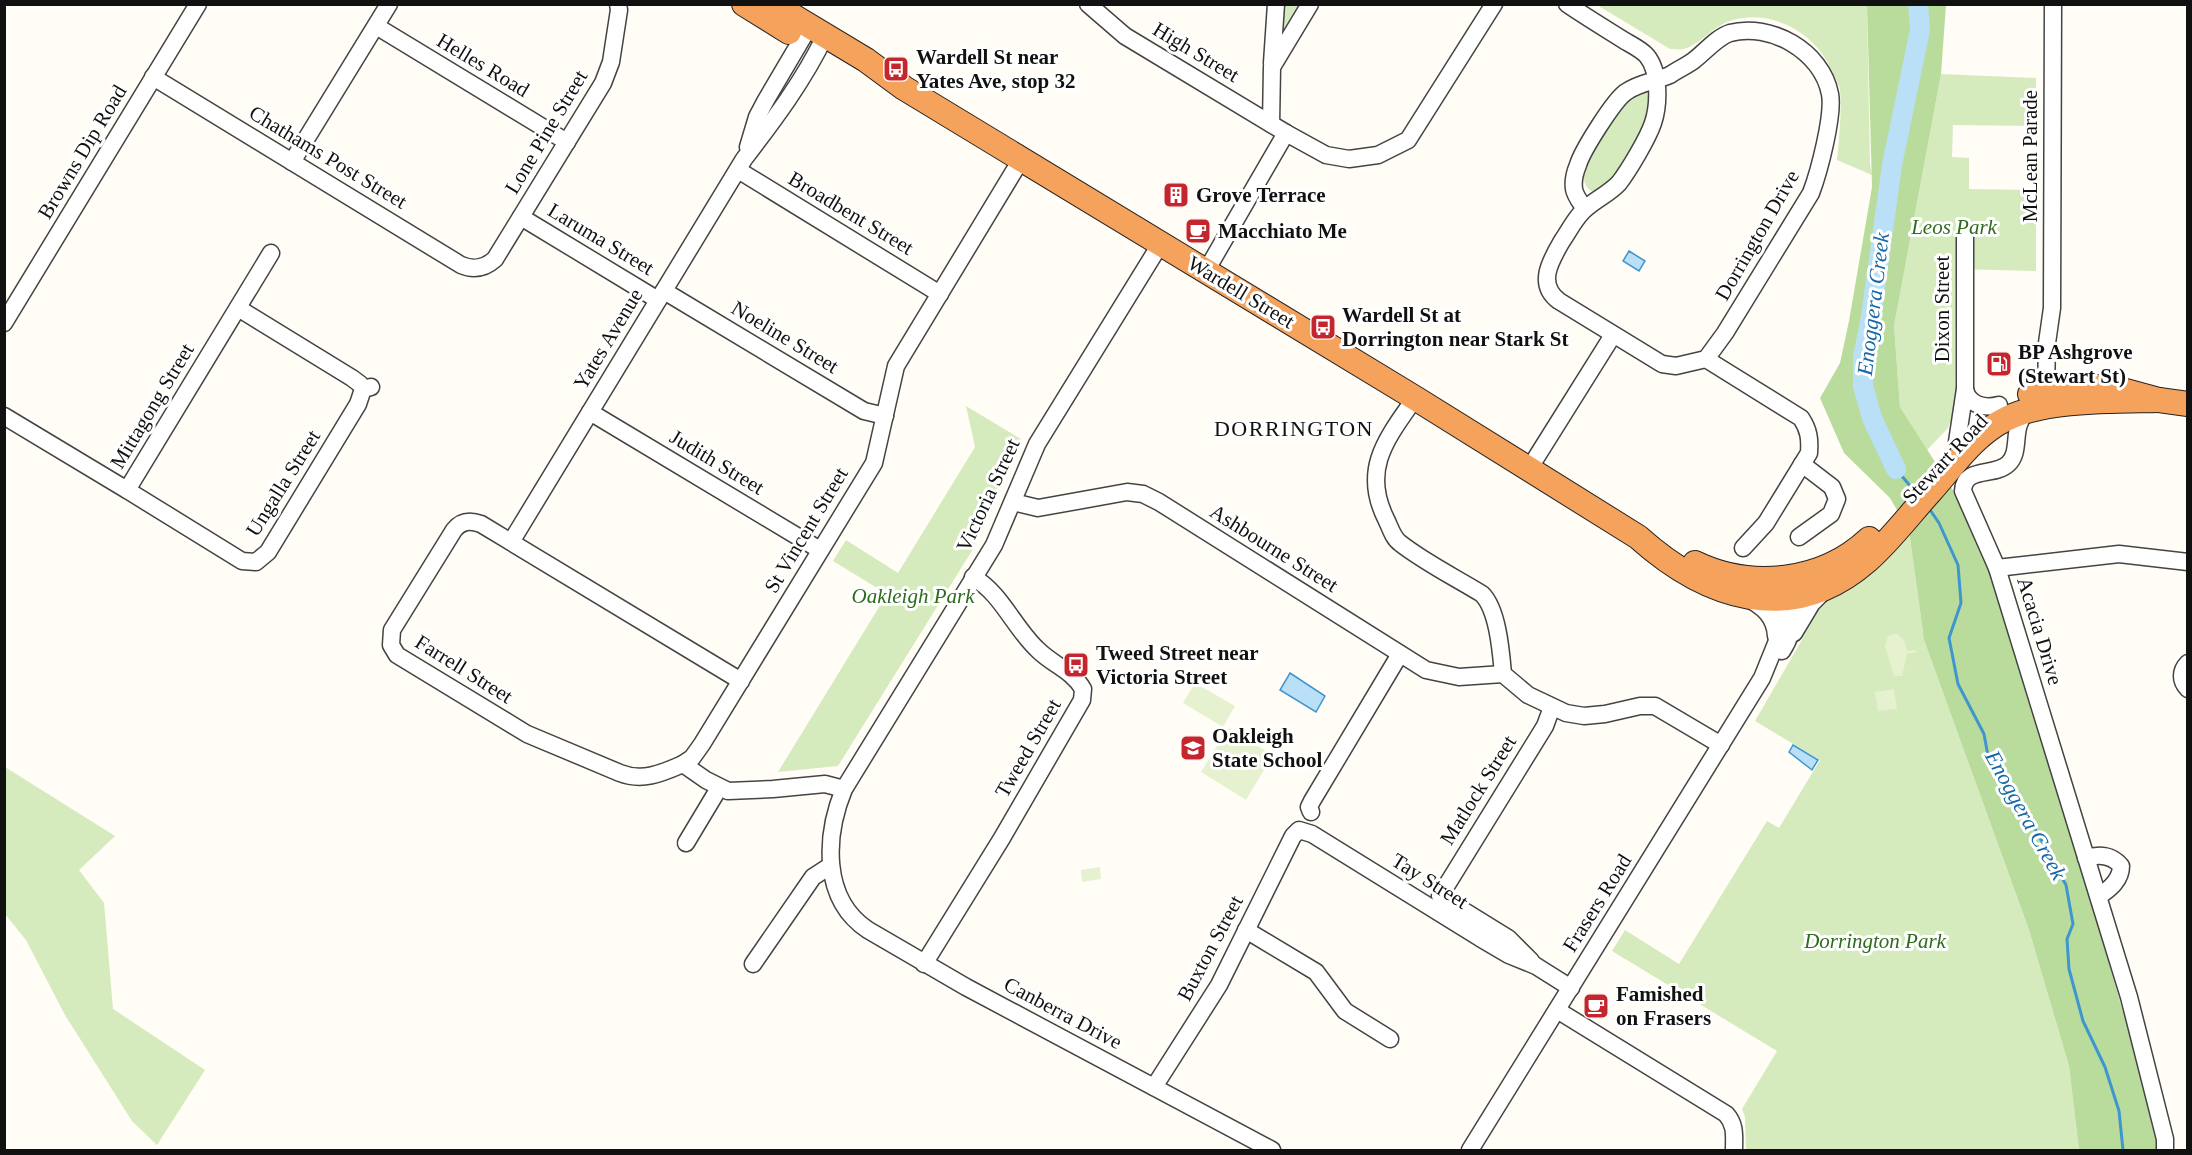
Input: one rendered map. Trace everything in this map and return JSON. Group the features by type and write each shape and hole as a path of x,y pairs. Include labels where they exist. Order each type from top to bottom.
{"highway":[{"name":"Wardell Street","path":"744,4 814,38"},
{"name":"Wardell Street","path":"773,4 814,38 861,71 904,88 1022,158 1638,537 1656,553 1693,578 1720,590 1743,596 1787,591"},
{"name":"Stewart Road","path":"1787,591 1834,583 1865,562 1890,527 1944,466 2006,419 2026,411 2053,395"},
{"name":"Stewart Road","path":"1944,466 1957,442 1980,419 1999,405 2015,398 2053,395 2159,400 2187,404"},
{"name":"Stewart Road","path":"1787,591 1809,573 1847,556 1890,527"},
{"name":"Wardell Street","path":"1638,537 1660,545 1697,564 1730,576 1760,579 1787,591"}],"street":[{"name":"Browns Dip Road","path":"4,323 198,4"},
{"path":"292,162 389,4"},
{"name":"Lone Pine Street","path":"481,268 495,259 608,73 619,10 618,4"},
{"name":"High Street","path":"1088,4 1125,36 1286,133 1326,155 1349,159 1378,155 1408,140 1494,4"},
{"path":"1271,124 1276,4"},
{"path":"1272,67 1310,4"},
{"path":"1567,4 1645,54 1650,60 1656,80 1655,112 1648,134 1619,182 1576,219 1552,259 1547,270 1546,283 1555,299 1662,364 1669,367 1706,359 1801,418 1807,426 1810,439 1809,453 1766,523 1743,548"},
{"name":"McLean Parade","path":"2053,4 2052,308 2047,342 2053,395"},
{"name":"Helles Road","path":"376,26 567,142"},
{"name":"Dorrington Drive","path":"1585,209 1574,188 1577,168 1581,158 1621,96 1631,89 1670,75 1691,63 1727,34 1741,31 1772,33 1785,39 1814,62 1827,83 1830,95 1818,175 1811,193 1725,333 1706,359"},
{"name":"Yates Avenue","path":"511,542 741,165 775,118 814,38"},
{"name":"Chathams Post Street","path":"153,77 461,265 481,268"},
{"path":"1206,271 1286,133"},
{"name":"St Vincent Street","path":"683,764 696,753 874,463 896,366 1022,158"},
{"name":"Broadbent Street","path":"741,165 940,294"},
{"name":"Laruma Street","path":"521,217 661,295"},
{"name":"Dixon Street","path":"1957,442 1965,389 1965,230"},
{"name":"Victoria Street","path":"843,904 834,885 830,866 836,814 844,789 994,545 1037,444 1161,243"},
{"name":"Mittagong Street","path":"4,416 127,490 271,253"},
{"name":"Noeline Street","path":"661,295 858,408 868,413 885,416"},
{"name":"Ungalla Street","path":"127,490 242,561 256,562 265,555 274,542 367,388 238,308"},
{"path":"1529,470 1613,335"},
{"name":"Dixon Street","path":"1965,389 1967,397 1975,404 1991,407 1999,405"},
{"path":"1415,398 1380,453 1376,468 1377,489 1383,514 1397,542 1482,594 1488,600 1493,611 1503,674 1528,694 1566,713 1584,716 1640,706 1655,706 1721,745"},
{"path":"2015,449 2018,426 2026,411"},
{"name":"Judith Street","path":"590,412 820,550"},
{"path":"1982,435 2004,436 2015,449"},
{"name":"Acacia Drive","path":"2015,449 2012,459 2005,466 1973,475 1964,485 1964,496 1997,568 2098,896 2129,997 2165,1139 2165,1150"},
{"path":"1799,537 1830,516 1835,509 1837,499 1836,491 1830,484 1802,464"},
{"name":"Ashbourne Street","path":"1013,502 1038,508 1127,492 1143,494 1426,670 1459,677 1503,674"},
{"name":"Farrell Street","path":"683,764 648,777 631,777 620,773 520,731 394,652 390,642 394,627 456,527 466,521 473,521 741,681"},
{"path":"1997,568 2119,554 2187,562"},
{"name":"Tweed Street","path":"924,964 1002,838 1082,700 1083,689 1071,673 1036,648 990,589 974,577"},
{"path":"1780,650 1812,603 1834,583"},
{"name":"Frasers Road","path":"1470,1150 1780,650 1793,624 1787,591"},
{"name":"Frasers Road","path":"1743,596 1763,608 1774,622 1780,650"},
{"path":"1311,812 1309,807 1311,801 1400,654"},
{"path":"2187,663 2181,676 2187,689"},
{"name":"Matlock Street","path":"1440,896 1545,726 1552,707"},
{"path":"683,764 719,788 733,791 825,784 844,789"},
{"path":"686,843 719,788"},
{"name":"Tay Street","path":"1302,830 1503,952 1536,966 1571,988"},
{"name":"Buxton Street","path":"1154,1087 1219,985 1293,835 1302,830"},
{"path":"2086,858 2107,857 2121,866 2116,882 2098,896"},
{"path":"753,964 813,877 830,866"},
{"name":"Tay Street","path":"1440,896 1508,938 1536,966"},
{"name":"Canberra Drive","path":"843,904 859,924 924,964 1272,1150"},
{"path":"1246,930 1316,972 1345,1011 1390,1039"},
{"path":"1557,1010 1726,1114 1732,1120 1734,1128 1734,1150"}],"green space":[{"path":"1282,5 1304,5 1281,37"},
{"path":"1597,5 1867,5 1872,175 1837,160 1841,98 1839,86 1826,59 1816,46 1790,26 1759,18 1743,18 1727,22 1690,47 1670,49"},
{"path":"1867,5 1946,5 1941,74 1894,326 1900,407 1956,495 1990,574 2094,912 2154,1119 2157,1150 2079,1150 2069,1066 2029,930 1924,640 1909,531 1890,498 1844,453 1820,398 1840,363 1872,187"},
{"name":"Leos Park","path":"1941,74 2036,78 2036,126 1953,125 1952,157 1969,158 1969,189 2036,190 2036,271 1956,269 1955,409 1948,428 1927,450 1900,407 1894,326"},
{"path":"1642,92 1647,93 1651,100 1648,117 1642,131 1617,174 1601,189 1593,192 1586,186 1584,178 1588,159 1622,104 1628,98"},
{"name":"Oakleigh Park","path":"966,406 1021,439 999,484 973,549 838,766 778,772 887,594 833,561 846,540 898,573 975,447"},
{"name":"Dorrington Park","path":"1909,531 1924,640 2029,930 2069,1066 2079,1150 1746,1150 1745,1117 1742,1109 1777,1051 1612,951 1625,930 1679,964 1767,821 1779,828 1820,760 1755,721 1826,598"},
{"path":"1897,634 1904,640 1907,651 1916,650 1917,652 1907,654 1902,676 1894,676 1885,646 1888,636"},
{"path":"1195,683 1235,706 1223,727 1183,703"},
{"path":"1894,689 1897,709 1878,711 1875,692"},
{"path":"1228,728 1273,755 1246,800 1201,772"},
{"path":"5,767 115,836 79,870 104,903 113,1009 205,1070 157,1145 132,1121 65,1015 26,940 5,914"},
{"path":"1100,867 1101,879 1082,882 1081,870"}],"water":[{"path":"1629,251 1645,261 1639,271 1623,261"},
{"path":"1290,673 1325,696 1316,712 1280,690"},
{"path":"1793,745 1818,760 1812,770 1789,752"}],"waterway":[{"name":"Enoggera Creek","path":"1896,469 1872,418 1863,386 1863,357 1871,317 1892,165 1920,30 1918,4"},
{"name":"Enoggera Creek","path":"1896,469 1916,493"},
{"name":"Enoggera Creek","path":"1928,507 1939,523 1958,565 1961,603 1949,638 1958,684 1984,734 1988,756 2034,827 2066,885 2073,924 2067,939 2069,969 2083,1021 2105,1067 2119,1111 2123,1150"}],"place":[{"name":"Wardell St near Yates Ave, stop 32","path":"896,69"},
{"name":"Grove Terrace","path":"1176,195"},
{"name":"Macchiato Me","path":"1198,231"},
{"name":"Wardell St at Dorrington near Stark St","path":"1323,327"},
{"name":"BP Ashgrove (Stewart St)","path":"1999,364"},
{"name":"Tweed Street near Victoria Street","path":"1076,665"},
{"name":"Oakleigh State School","path":"1193,748"},
{"name":"Famished on Frasers","path":"1596,1006"}],"district":[{"name":"DORRINGTON","path":"1294,428"}]}
